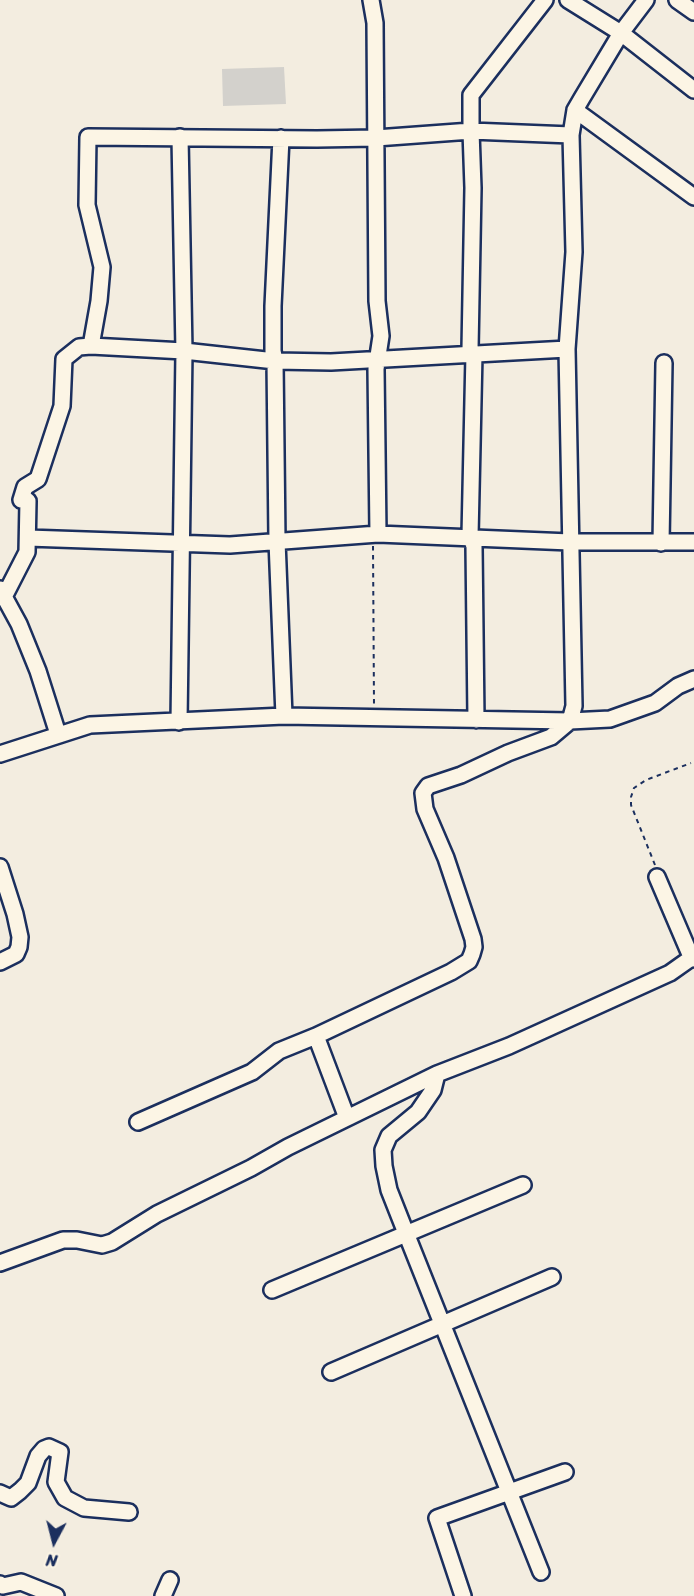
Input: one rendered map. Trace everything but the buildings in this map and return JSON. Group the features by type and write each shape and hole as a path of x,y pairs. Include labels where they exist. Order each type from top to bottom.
{"street":[{"path":"371,0 375,23 377,301 381,336 377,358 376,534"},
{"path":"476,720 474,546 470,536 474,354 470,349 473,188 471,95 545,0"},
{"path":"568,0 621,33 694,90"},
{"path":"138,1122 252,1072 279,1052 451,972 469,961 474,947 473,939 449,868 425,809 423,793 428,786 461,776 508,753 551,737 570,721 574,706 567,349 573,252 571,135 576,110 621,33 646,0"},
{"path":"677,0 694,12"},
{"path":"576,110 694,197"},
{"path":"91,346 102,267 87,205 88,138 376,138 471,131 571,135"},
{"path":"179,722 184,351 180,137"},
{"path":"281,138 273,351 284,717"},
{"path":"58,734 38,670 2,592 27,552 28,501 21,500 25,487 38,479 62,406 64,359 78,347 184,351 275,361 331,362 567,349"},
{"path":"661,543 664,363"},
{"path":"27,538 230,545 376,534 470,536 570,542 694,542"},
{"path":"0,754 90,725 284,717 570,721 610,719 655,703 678,686 694,679"},
{"path":"0,867 20,937 16,954 0,962"},
{"path":"0,1263 63,1240 102,1245 112,1242 158,1214 437,1074 508,1046 670,973 693,957 657,877"},
{"path":"316,1036 347,1118"},
{"path":"437,1074 433,1090 427,1101 418,1112 389,1136 383,1150 389,1190 541,1572"},
{"path":"272,1290 523,1185"},
{"path":"331,1371 552,1276"},
{"path":"0,1493 11,1498 20,1491 28,1483 38,1456 49,1447 60,1452 57,1482 65,1498 84,1508 129,1512"},
{"path":"463,1596 437,1518 565,1472"},
{"path":"163,1596 170,1580"},
{"path":"0,1584 3,1586 21,1582 56,1596"}],"path":[{"path":"374,718 376,534"},
{"path":"657,877 653,857 631,805 630,797 634,788 646,780 691,763"}],"shaded area":[{"path":"284,67 286,104 223,106 222,69"}]}
